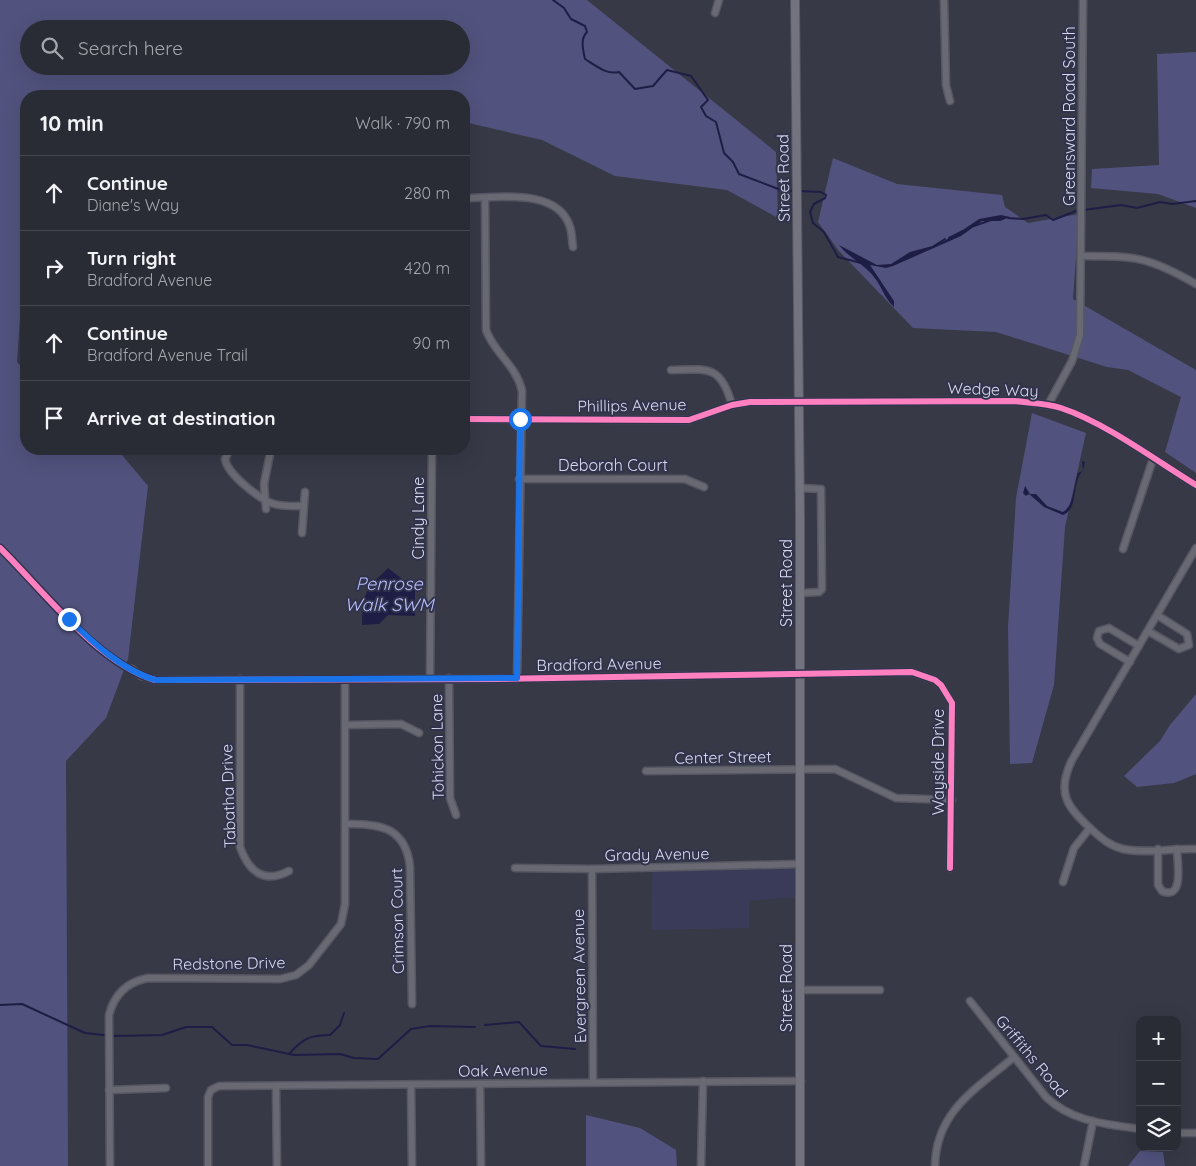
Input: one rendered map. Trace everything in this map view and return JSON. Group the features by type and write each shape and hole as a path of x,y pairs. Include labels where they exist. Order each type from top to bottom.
{"main road":[{"name":"Street Road","path":"796,0 800,593 800,1166"}],"street":[{"path":"715,13 719,0"},
{"path":"944,0 946,86 950,101"},
{"name":"Greensward Road South","path":"1048,405 1072,361 1079,342 1082,256 1083,0"},
{"path":"470,198 544,200 551,204 567,221 573,246"},
{"path":"485,198 486,330 490,340 520,381 522,391 520,419 517,678"},
{"path":"1082,256 1143,259 1168,268 1196,284"},
{"path":"671,370 696,370 716,374 724,380 732,405"},
{"name":"Wedge Way","path":"799,400 1015,401 1048,405 1094,423 1196,485"},
{"name":"Phillips Avenue","path":"470,419 689,420 732,405 750,402 799,400"},
{"path":"227,455 225,460 228,470 266,501 287,506 303,506"},
{"path":"266,509 264,484 270,455"},
{"name":"Cindy Lane","path":"430,678 432,455"},
{"path":"1123,549 1153,458"},
{"name":"Deborah Court","path":"520,479 686,479 704,487"},
{"path":"799,488 821,489 822,589 819,592 800,593"},
{"path":"302,533 305,492"},
{"path":"1196,548 1072,760 1066,776 1064,791 1069,807 1090,828 1116,847 1129,850 1196,849"},
{"path":"1148,631 1179,649 1189,644 1188,634 1157,615"},
{"path":"1130,662 1100,644 1097,638 1098,631 1108,628 1139,646"},
{"name":"Bradford Avenue","path":"132,669 141,676 155,680 800,676"},
{"name":"Wayside Drive","path":"800,676 861,672 912,672 934,680 940,685 952,703 950,868"},
{"name":"Tohickon Lane","path":"449,678 450,798 456,815"},
{"name":"Tabatha Drive","path":"240,679 240,847 251,867 263,876 272,878 289,871"},
{"name":"Redstone Drive","path":"110,1166 109,1015 115,1000 129,984 148,978 280,979 291,977 305,969 343,920 345,680"},
{"path":"345,725 401,724 419,733"},
{"name":"Center Street","path":"646,771 841,770 886,794 904,800 952,800"},
{"name":"Crimson Court","path":"345,824 372,824 385,827 395,834 408,853 410,867 412,1004"},
{"path":"1063,882 1074,848 1090,828"},
{"path":"1158,850 1158,885 1162,891 1170,893 1174,892 1178,885 1177,849"},
{"name":"Grady Avenue","path":"515,868 592,869 800,864"},
{"name":"Evergreen Avenue","path":"592,869 594,1082"},
{"path":"800,990 880,990"},
{"name":"Griffiths Road","path":"970,1001 1056,1107 1066,1114 1136,1128"},
{"path":"935,1166 937,1141 951,1112 1014,1057"},
{"path":"701,1166 703,1081"},
{"name":"Oak Avenue","path":"208,1166 209,1094 211,1090 219,1086 800,1081"},
{"path":"411,1085 412,1166"},
{"path":"480,1085 481,1166"},
{"path":"276,1087 277,1166"},
{"path":"109,1090 166,1088"},
{"path":"1084,1166 1093,1121"},
{"path":"1181,1133 1196,1133"}],"shaded area":[{"path":"0,0 587,0 776,152 778,218 727,190 615,176 542,140 470,123 470,90 20,90 20,318 17,362 20,365 20,455 122,455 148,486 128,659 106,718 66,761 68,1166 0,1166"},
{"path":"1196,52 1196,208 1158,194 1091,188 1092,169 1159,165 1157,54"},
{"path":"833,158 897,184 1002,195 1005,207 1028,223 1079,214 1073,299 1196,370 1196,473 1165,452 1181,397 1128,370 1107,367 996,332 913,328 839,251 818,222"},
{"path":"1032,413 1086,433 1065,527 1054,685 1032,763 1010,764 1008,627 1016,498"},
{"path":"1196,694 1196,774 1174,783 1137,787 1124,776 1160,741 1170,725"},
{"path":"795,868 795,897 749,901 749,928 651,930 652,872"},
{"path":"586,1115 640,1128 676,1150 677,1166 586,1166"},
{"path":"1140,1151 1163,1152 1165,1166 1128,1166"}],"water":[{"path":"1001,215 1010,217 1000,221 982,221 961,236 893,266 886,268 870,265 894,301 894,307 870,272 847,254 839,245 877,265 891,264 910,252 936,245 979,219"},
{"path":"1082,471 1076,484 1071,509 1063,515 1044,507 1029,494 1026,496 1023,493 1025,486 1030,494 1036,494 1047,506 1063,512 1072,500 1078,473"},
{"name":"Penrose Walk SWM","path":"388,568 415,589 415,616 388,615 379,624 362,625 363,605 367,592"}],"waterway":[{"path":"553,0 564,8 571,19 585,26 587,32 583,38 585,59 606,71 619,72 635,89 653,86 667,70 691,76 708,100 701,107 706,116 716,122 724,153 733,162 739,174 781,190 794,191"},
{"path":"798,191 821,192 826,195 825,198 814,204 810,212 813,223 824,232 838,257 861,263"},
{"path":"1008,218 1023,219 1046,215 1053,220 1076,211 1121,205 1137,208 1160,202 1172,204 1196,201"},
{"path":"974,226 991,220"},
{"path":"949,238 963,231"},
{"path":"934,246 945,239"},
{"path":"0,1005 22,1004 85,1033 104,1035"},
{"path":"289,1054 307,1039 330,1035 340,1025 344,1013"},
{"path":"485,1025 519,1022 541,1046 575,1049"},
{"path":"114,1036 162,1035 186,1027 212,1027 232,1045 247,1045 294,1055 340,1054 354,1058 378,1059 411,1029 430,1026 475,1027"}],"cycle path":[{"path":"470,419 689,420 732,405 750,402 1015,401 1050,405 1078,415 1113,432 1196,485"},
{"path":"0,548 92,642 112,658 133,671 155,680 495,679 912,672 935,680 941,685 952,703 950,868"}],"route":[{"path":"69,619 115,659 141,676 155,680 517,678 520,419"}]}
